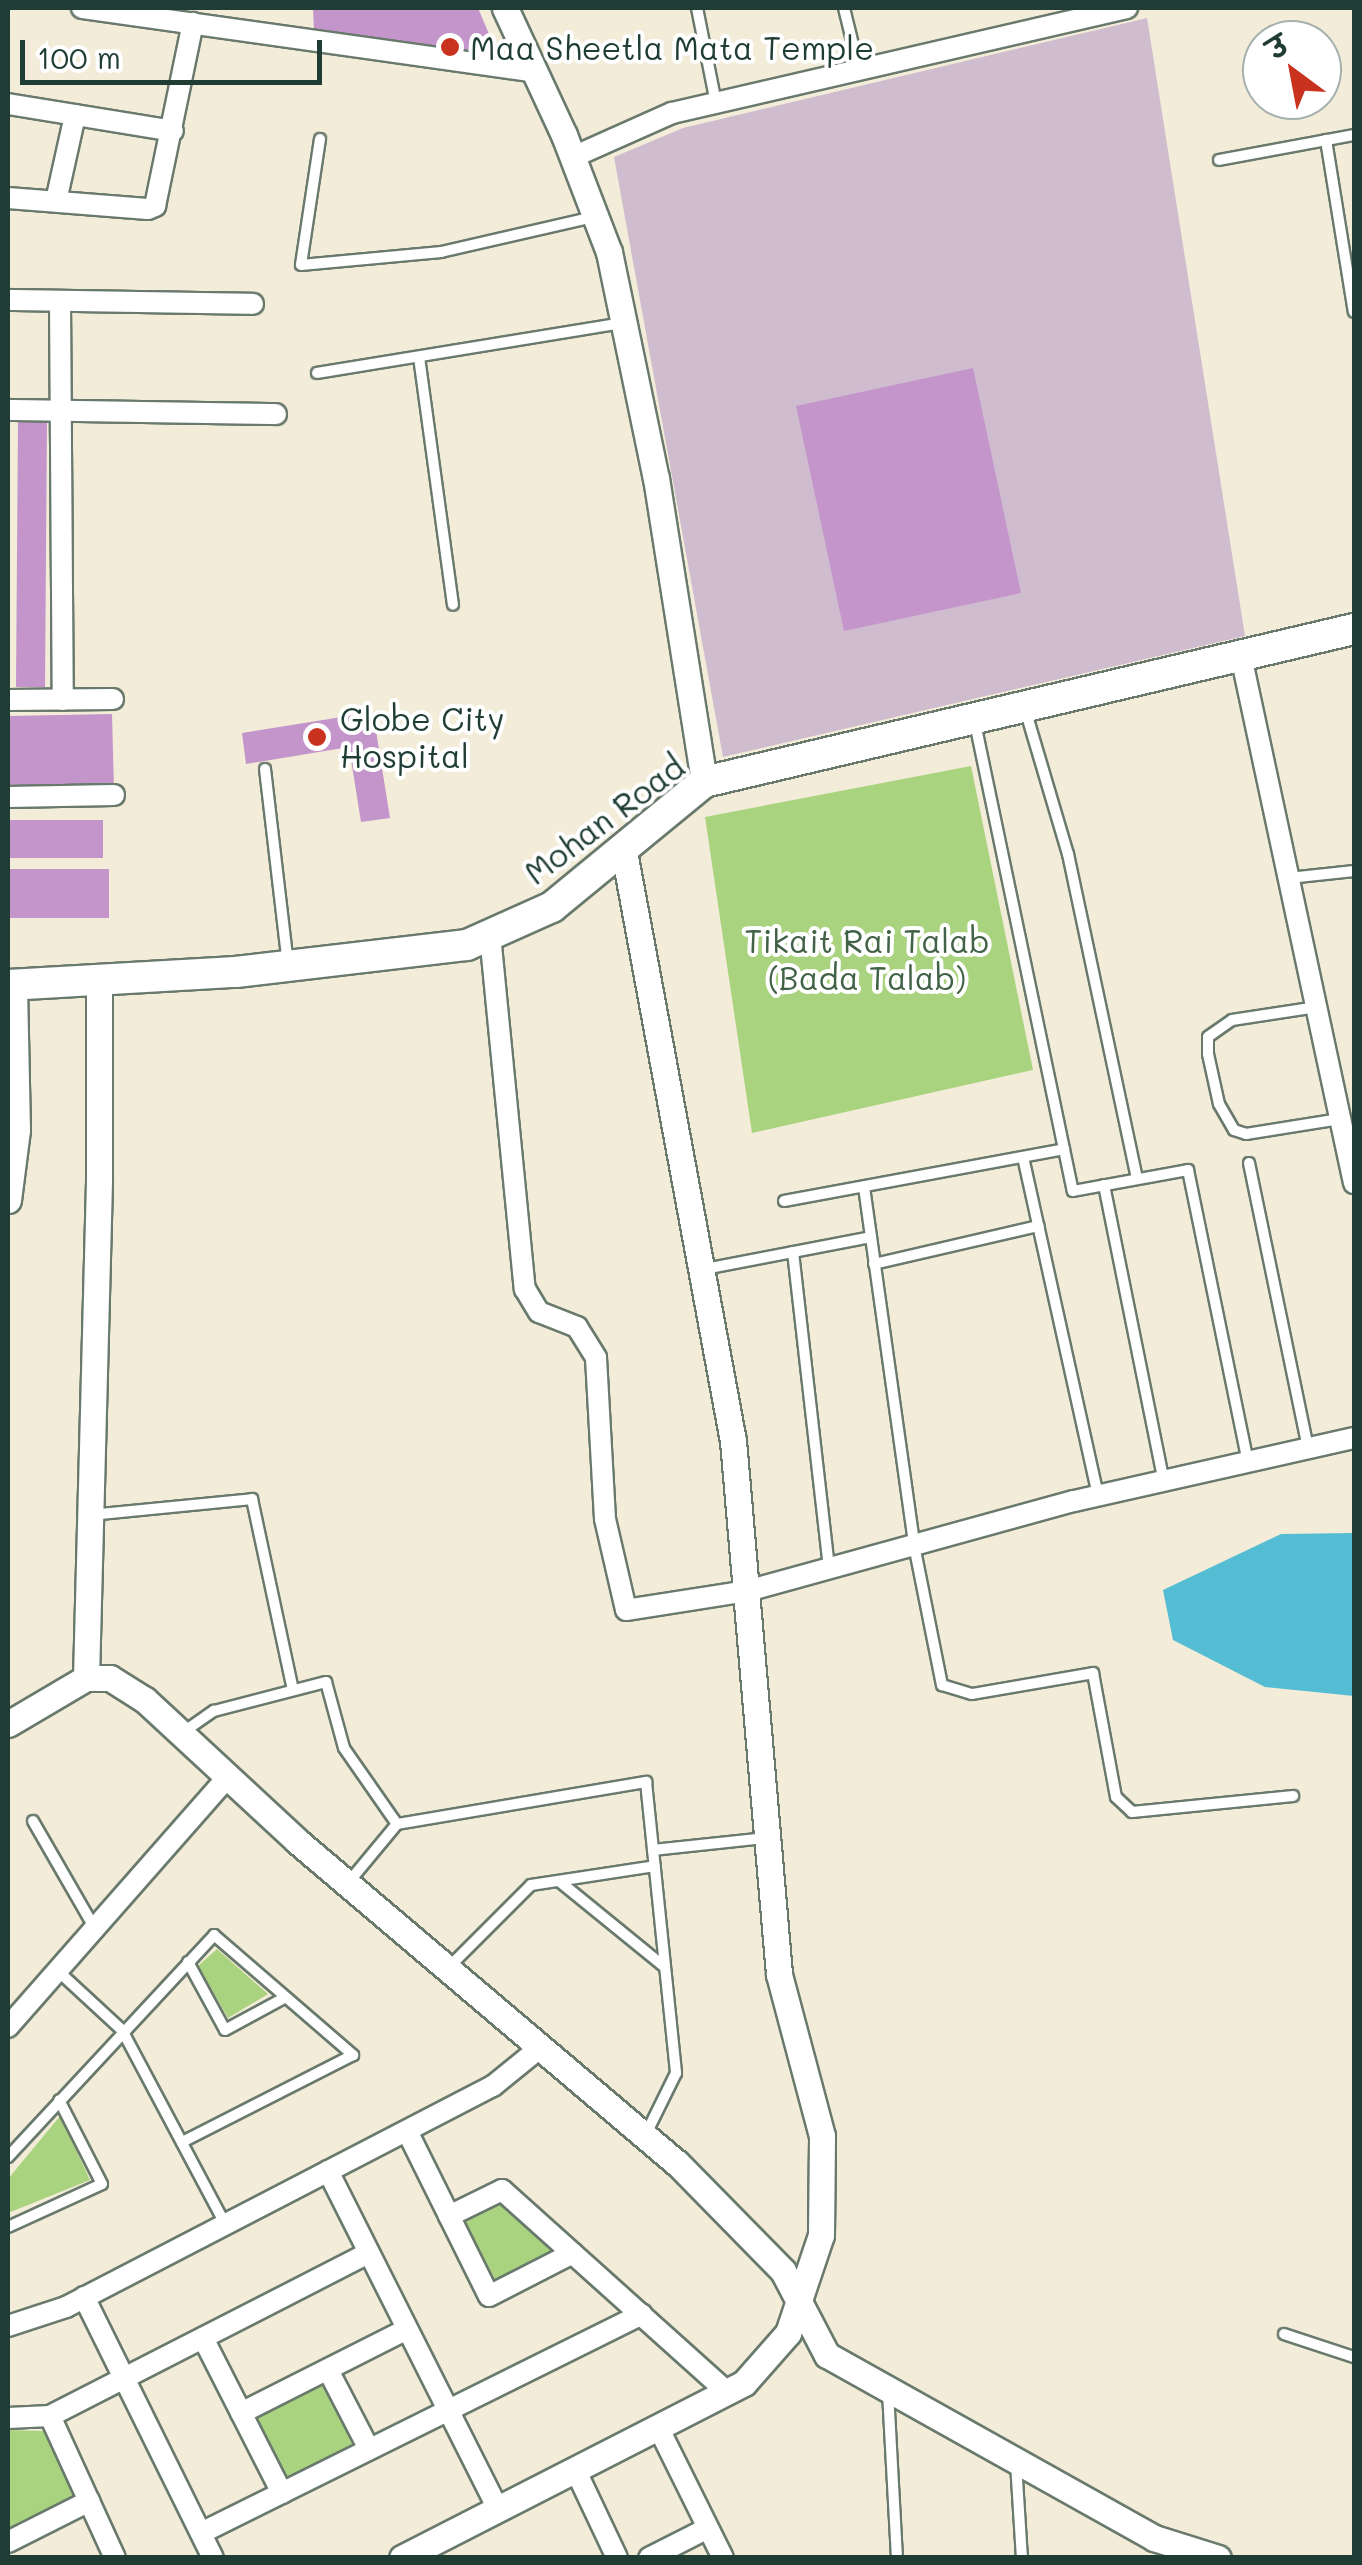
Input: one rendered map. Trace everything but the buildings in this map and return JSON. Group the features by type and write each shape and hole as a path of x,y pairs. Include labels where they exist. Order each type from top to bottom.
{"main road":[{"name":"Mohan Road","path":"10,984 288,966 468,945 552,907 624,852 704,782 1354,629"}],"street":[{"path":"82,8 535,72"},
{"path":"505,8 573,157 609,252 656,478 704,782"},
{"path":"573,157 672,113 859,70 1070,14 1127,8"},
{"path":"8,198 151,209 172,132 193,23"},
{"path":"8,104 172,132"},
{"path":"56,201 75,116"},
{"path":"8,300 252,304"},
{"path":"60,303 63,700"},
{"path":"8,410 276,414"},
{"path":"1241,656 1354,1183"},
{"path":"8,700 113,699"},
{"path":"8,797 114,796"},
{"path":"417,2554 744,2383 788,2333 821,2236 822,2136 779,1974 733,1440 624,852"},
{"path":"490,935 524,1290 539,1312 576,1327 596,1358 605,1519 626,1610 748,1591 1098,1496 1354,1438"},
{"path":"86,1678 100,979"},
{"path":"8,1200 18,1130 10,984"},
{"path":"8,1724 86,1678 110,1678 145,1700 348,1884 645,2136 752,2237 782,2271 827,2356 1154,2538 1218,2558"},
{"path":"8,2026 228,1777"},
{"path":"8,2326 84,2298 493,2086 541,2047"},
{"path":"407,2131 489,2296 572,2253"},
{"path":"328,2171 498,2509"},
{"path":"450,2216 502,2190 727,2392"},
{"path":"8,2418 50,2416 369,2254"},
{"path":"84,2298 213,2558"},
{"path":"200,2533 642,2314"},
{"path":"241,2413 408,2330"},
{"path":"203,2338 282,2492"},
{"path":"328,2370 369,2449"},
{"path":"50,2416 115,2558"},
{"path":"658,2427 723,2558"},
{"path":"575,2469 617,2558"},
{"path":"8,2542 89,2501"},
{"path":"649,2558 708,2528"}],"lane":[{"path":"696,8 716,103"},
{"path":"844,8 859,70"},
{"path":"1219,160 1354,135"},
{"path":"320,139 301,266 441,252 596,216"},
{"path":"1326,140 1354,312"},
{"path":"317,374 624,323"},
{"path":"419,357 453,605"},
{"path":"1024,707 1068,854 1137,1179"},
{"path":"974,719 1074,1190 1188,1170 1248,1464"},
{"path":"264,769 288,966"},
{"path":"1289,878 1354,871"},
{"path":"1316,1007 1232,1020 1217,1027 1208,1037 1208,1054 1219,1104 1234,1130 1246,1134 1341,1119"},
{"path":"784,1200 1064,1148"},
{"path":"1023,1157 1098,1496"},
{"path":"1249,1163 1308,1450"},
{"path":"1104,1184 1164,1482"},
{"path":"864,1186 914,1546 942,1685 972,1694 1092,1673 1116,1797 1132,1812 1293,1796"},
{"path":"874,1264 1039,1226"},
{"path":"702,1270 871,1238"},
{"path":"793,1252 829,1568"},
{"path":"90,1515 252,1498 294,1690"},
{"path":"181,1733 214,1711 326,1682 344,1748 397,1824"},
{"path":"348,1884 397,1824 646,1782 676,2072 645,2136"},
{"path":"33,1821 94,1928"},
{"path":"653,1850 768,1838"},
{"path":"448,1968 531,1885 655,1866"},
{"path":"560,1880 665,1967"},
{"path":"8,2156 214,1935 353,2055 182,2142"},
{"path":"188,1962 225,2030 286,1997"},
{"path":"57,1970 122,2030 225,2224"},
{"path":"8,2227 102,2184 58,2100"},
{"path":"1284,2334 1354,2357"},
{"path":"888,2391 898,2558"},
{"path":"1016,2462 1022,2558"}],"shaded area":[{"path":"1147,18 1245,636 723,757 614,157 683,128"}],"green space":[{"name":"Tikait Rai Talab (Bada Talab)","path":"971,766 1033,1070 752,1133 705,817"},
{"path":"217,1949 268,1994 228,2018 198,1966"},
{"path":"60,2116 90,2180 8,2213 8,2179"},
{"path":"503,2202 552,2252 495,2280 464,2220"},
{"path":"323,2381 356,2446 289,2481 255,2415"},
{"path":"8,2430 45,2431 76,2499 8,2531"}],"water":[{"path":"1354,1533 1354,1696 1265,1687 1173,1640 1163,1590 1281,1534"}],"place":[{"name":"Maa Sheetla Mata Temple","path":"450,47"},
{"name":"Globe City Hospital","path":"317,737"}]}
